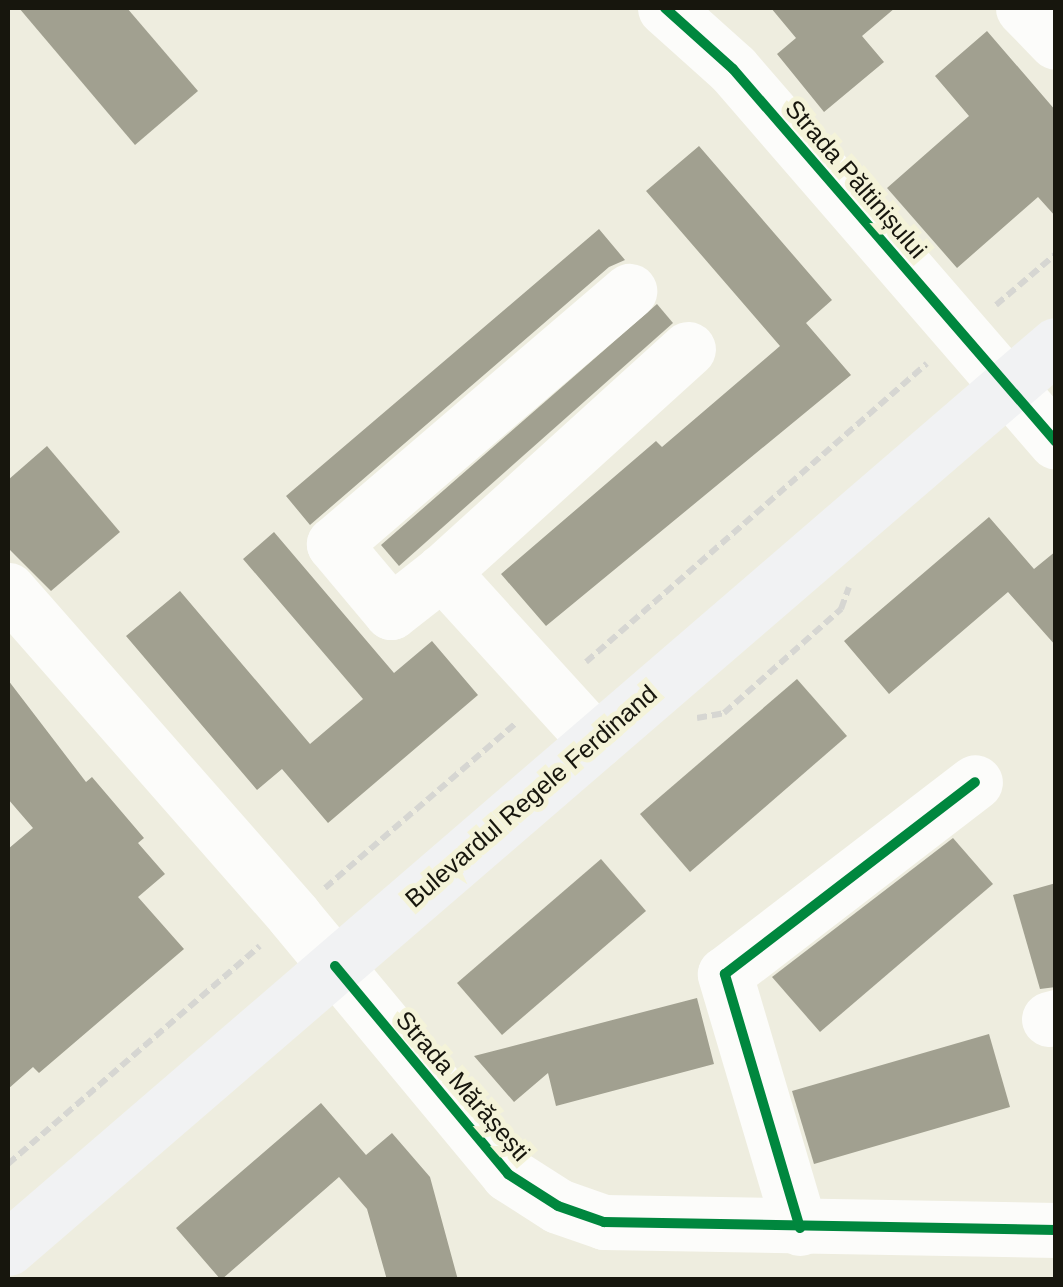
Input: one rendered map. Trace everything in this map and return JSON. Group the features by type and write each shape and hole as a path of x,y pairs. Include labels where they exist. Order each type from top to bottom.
{"main road":[{"name":"Bulevardul Regele Ferdinand","path":"8,1248 1056,345"}],"street":[{"name":"Strada Păltinișului","path":"664,8 733,69 1056,442"},
{"path":"1023,8 1056,42"},
{"path":"629,291 334,544 391,612 442,572 688,348"},
{"path":"442,572 596,741"},
{"name":"Strada Mărășești","path":"8,590 334,966 508,1174 558,1206 604,1222 1056,1230"},
{"path":"800,1228 725,974 975,782"}],"path":[{"path":"991,309 1056,254"},
{"path":"318,895 932,359"},
{"path":"8,1164 265,942"}],"building":[{"path":"19,8 127,8 198,91 135,145"},
{"path":"771,8 895,8 862,36 884,62 824,112 777,54 796,38"},
{"path":"987,31 1056,111 1056,217 1038,197 957,268 887,188 969,116 935,76"},
{"path":"699,146 832,300 806,323 851,375 546,626 501,574 656,441 662,447 780,346 646,191"},
{"path":"599,229 625,260 609,267 310,525 286,496"},
{"path":"657,304 673,323 399,566 381,545"},
{"path":"47,446 120,532 51,591 8,548 8,480"},
{"path":"989,517 1034,569 1056,551 1056,646 1008,592 889,694 844,641"},
{"path":"274,532 394,673 432,641 478,695 328,823 282,769 257,790 126,636 180,591 310,744 363,699 243,559"},
{"path":"797,679 847,736 690,872 640,814"},
{"path":"8,680 86,782 92,777 144,838 138,843 165,874 138,897 184,949 39,1073 33,1067 8,1089 8,849 33,828 8,799"},
{"path":"953,838 993,884 820,1032 772,977"},
{"path":"601,859 646,911 502,1035 457,983"},
{"path":"1056,883 1056,987 1040,989 1013,895"},
{"path":"697,998 714,1064 556,1106 548,1073 514,1102 474,1056"},
{"path":"989,1034 1010,1107 814,1164 792,1091"},
{"path":"321,1103 366,1155 392,1133 430,1177 458,1280 387,1280 367,1209 339,1177 221,1280 176,1228"}],"cycle path":[{"path":"665,8 733,69 1056,442"},
{"path":"800,1228 725,974 975,782"},
{"path":"335,966 508,1174 558,1206 604,1222 1056,1230"}]}
